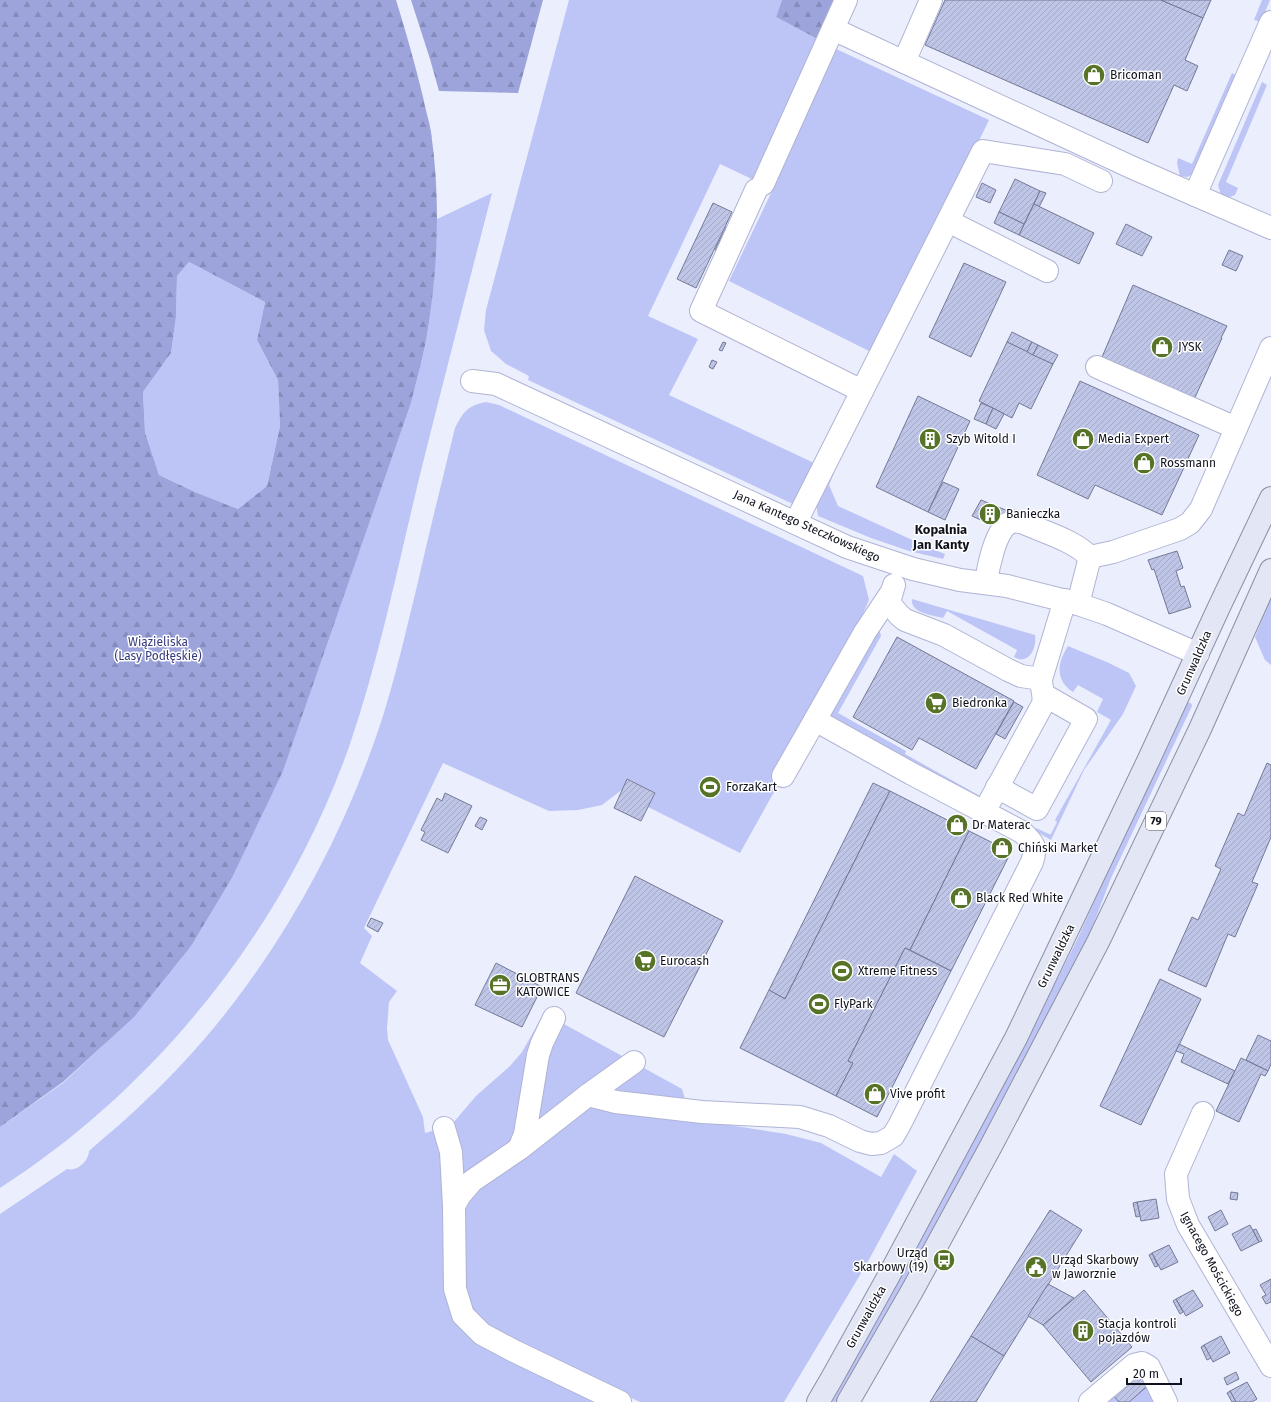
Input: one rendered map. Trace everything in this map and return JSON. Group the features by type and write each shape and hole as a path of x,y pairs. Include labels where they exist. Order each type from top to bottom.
{"main road":[{"name":"Grunwaldzka","path":"818,1402 887,1279 1016,1038 1271,498"},
{"name":"79","path":"848,1402 912,1291 987,1153 1098,942 1200,730 1271,570"}],"street":[{"path":"846,0 701,311 862,391"},
{"path":"904,62 931,0"},
{"path":"1195,195 1271,22"},
{"path":"833,29 1131,167 1271,228"},
{"path":"796,523 983,151 1065,164 1101,181"},
{"path":"948,221 1047,271"},
{"path":"1090,557 1108,553 1173,532 1190,523 1201,509 1271,348"},
{"path":"1097,367 1236,428"},
{"name":"Jana Kantego Steczkowskiego","path":"472,381 496,384 847,547 902,565 946,577 1037,593 1071,602 1107,614 1198,654"},
{"path":"986,583 992,552 1001,532 1010,522 1017,521 1024,523 1075,545 1090,557"},
{"path":"984,812 1042,704 1043,687 1071,602 1090,557"},
{"path":"783,776 865,632 891,593 902,565"},
{"path":"891,593 890,604 898,615 905,620 944,635 1008,670 1043,687 1086,719 1024,834"},
{"path":"588,1095 616,1102 702,1112 800,1117 829,1126 860,1141 871,1144 881,1143 893,1136 1032,862 1035,853 1031,840 1024,834 814,720"},
{"path":"997,787 1037,809"},
{"path":"519,1149 524,1134 538,1055 554,1018"},
{"path":"454,1206 460,1195 472,1181 519,1149 588,1095 634,1062"},
{"name":"Ignacego Mościckiego","path":"1203,1113 1176,1174 1178,1199 1188,1226 1271,1366"},
{"path":"444,1128 451,1152 454,1206 455,1289 463,1315 482,1334 620,1402"},
{"path":"1090,1402 1134,1365 1142,1363 1149,1367 1166,1402"}],"shaded area":[{"path":"569,0 782,0 776,17 834,48 989,120 875,354 729,281 773,189 720,164 648,316 698,339 669,395 814,463 793,504 528,380 529,376 506,364 491,351 484,330 486,310"},
{"path":"1262,0 1270,0 1261,22 1254,20"},
{"path":"1232,73 1237,76 1194,174 1187,177 1180,176 1177,163 1178,158 1192,164"},
{"path":"1262,82 1267,85 1226,182 1238,188 1235,195 1227,198 1221,195 1218,185"},
{"path":"492,193 427,447 370,680 350,744 323,811 291,875 254,936 211,995 164,1050 113,1100 58,1147 0,1188 0,1127 63,1083 134,1016 191,945 232,878 283,770 411,403 423,357 431,310 437,219"},
{"path":"189,262 265,302 257,340 278,380 280,426 267,486 238,509 195,492 159,475 145,432 143,392 171,353 176,317 177,276"},
{"path":"486,402 499,405 863,576 869,600 846,652 783,776 740,853 648,807 655,793 628,779 623,789 602,805 578,810 549,811 443,763 364,928 372,936 360,963 397,991 389,1002 387,1028 388,1040 423,1117 425,1133 444,1128 453,1123 476,1096 510,1066 522,1052 544,1013 682,1089 691,1119 786,1134 821,1143 881,1177 894,1154 917,1171 866,1265 784,1402 640,1402 565,1366 600,1402 0,1402 0,1214 67,1169 73,1169 80,1166 89,1154 89,1151 168,1079 201,1043 232,1005 256,972 300,904 337,833 354,795 382,719 401,653 455,428 467,410 474,405"},
{"path":"831,471 834,473 829,485 838,506 945,554 943,559 909,551 871,538 818,516 816,503"},
{"path":"1271,597 1271,665 1265,660 1255,637"},
{"path":"912,599 1035,635 1035,645 1028,657 1019,659 1014,657 1017,650 947,611 943,618 923,613 914,607 912,604"},
{"path":"879,631 881,636 838,713 906,751 905,754 980,796 978,799 828,716 875,632"},
{"path":"1068,646 1129,673 1136,686 1123,714 1084,770 1051,840 1034,830 1036,828 1051,834 1057,822 1055,820 1111,720 1097,712 1103,699 1078,685 1073,692 1063,682 1060,665 1064,652"},
{"path":"1187,702 1191,703 1192,706 1111,878 1092,928 1032,1049 903,1287 846,1387 836,1402 829,1402 896,1284 1024,1045 1077,940"},
{"path":"1142,1367 1159,1402 1110,1402 1106,1396"}],"green space":[{"name":"Wiązieliska (Lasy Podłęskie)","path":"0,0 396,0 423,97 431,132 434,158 437,236 430,315 424,349 411,403 283,771 232,878 191,946 134,1017 63,1082 0,1127","holes":["189,262 265,302 257,340 278,380 280,426 267,486 238,509 195,492 159,475 145,432 143,392 171,353 176,317 177,276"]},
{"path":"411,0 543,0 518,93 439,91"},
{"path":"782,0 857,0 834,48 776,17"}],"building":[{"name":"Bricoman","path":"945,0 1161,0 1203,18 1185,60 1198,66 1187,91 1174,85 1148,143 925,45"},
{"path":"1161,0 1211,0 1203,18"},
{"path":"1015,179 1040,191 1024,224 999,212"},
{"path":"982,183 996,190 990,203 976,197"},
{"path":"1040,191 1046,193 1039,207 1034,204"},
{"path":"713,203 732,212 696,288 677,279"},
{"path":"1034,204 1094,233 1079,264 1019,235"},
{"path":"999,212 1024,224 1019,235 994,223"},
{"path":"1126,224 1152,237 1142,256 1116,244"},
{"path":"726,227 728,228 717,251 715,250"},
{"path":"1229,250 1243,256 1236,271 1222,265"},
{"path":"964,263 1006,282 971,357 929,337"},
{"name":"JYSK","path":"1133,285 1227,326 1192,404 1099,364"},
{"path":"1012,332 1032,342 1027,352 1007,342"},
{"path":"723,342 726,343 722,351 719,350"},
{"path":"1007,342 1053,364 1031,409 1019,403 1012,418 979,401"},
{"path":"1032,342 1038,345 1033,355 1027,352"},
{"path":"1038,345 1058,355 1053,364 1033,355"},
{"path":"712,360 717,362 713,369 709,367"},
{"path":"1080,381 1199,435 1162,515 1095,485 1088,499 1037,475"},
{"name":"Szyb Witold I","path":"918,396 970,421 928,512 876,487"},
{"path":"981,403 993,408 986,424 974,419"},
{"path":"993,408 1004,414 996,429 986,424"},
{"path":"943,482 959,489 945,520 928,512"},
{"name":"Banieczka","path":"981,500 1008,511 999,528 972,516"},
{"path":"1177,551 1183,568 1176,571 1181,587 1184,586 1191,607 1169,614 1154,569 1152,570 1148,560"},
{"name":"Biedronka","path":"897,637 1014,701 976,769 919,738 912,750 853,717"},
{"path":"1014,702 1023,707 1005,739 996,734"},
{"path":"1267,763 1271,765 1271,837 1252,882 1258,884 1235,937 1228,934 1206,987 1168,970 1192,917 1198,920 1221,869 1215,866 1238,813 1244,816"},
{"path":"627,779 655,793 641,821 614,808"},
{"path":"873,783 890,791 785,999 769,990"},
{"path":"890,791 969,831 910,950 905,948 848,1061 853,1063 836,1096 740,1048 769,990 785,999"},
{"path":"445,793 472,806 448,853 421,840 425,832 421,830 437,798 442,801"},
{"path":"480,817 487,820 482,830 475,826"},
{"path":"969,831 1011,852 951,971 910,950"},
{"path":"635,876 723,921 664,1037 576,993"},
{"path":"371,918 383,923 378,932 367,926"},
{"path":"905,948 951,971 877,1117 836,1096 853,1063 848,1061"},
{"path":"496,963 542,987 522,1027 475,1005"},
{"path":"1160,979 1201,999 1141,1125 1100,1106"},
{"path":"1258,1035 1271,1041 1271,1064 1268,1071 1246,1060"},
{"path":"1179,1044 1235,1071 1228,1084 1181,1062 1184,1054 1176,1051"},
{"path":"1241,1058 1268,1071 1265,1076 1261,1074 1239,1122 1216,1111"},
{"path":"1231,1192 1238,1193 1237,1200 1230,1199"},
{"path":"1156,1199 1159,1218 1141,1221 1137,1202"},
{"path":"1137,1202 1140,1216 1136,1217 1133,1203"},
{"path":"1050,1210 1082,1230 1004,1356 971,1336"},
{"path":"1221,1210 1228,1224 1215,1231 1208,1217"},
{"path":"1250,1225 1259,1242 1241,1251 1232,1234"},
{"path":"1256,1229 1262,1241 1259,1242 1253,1230"},
{"path":"1169,1245 1178,1262 1161,1270 1152,1253"},
{"path":"1152,1253 1158,1266 1155,1267 1149,1255"},
{"path":"1271,1279 1271,1302 1266,1304 1262,1297 1266,1295 1260,1285"},
{"path":"1048,1284 1074,1298 1043,1325 1028,1316"},
{"name":"Stacja kontroli pojazdów","path":"1084,1290 1132,1347 1091,1382 1043,1325"},
{"path":"1193,1290 1203,1306 1186,1316 1176,1299"},
{"path":"1176,1299 1183,1312 1180,1314 1173,1301"},
{"path":"971,1336 1004,1356 976,1402 930,1402"},
{"path":"1221,1336 1230,1353 1213,1362 1204,1345"},
{"path":"1204,1345 1211,1358 1207,1360 1201,1347"},
{"path":"1140,1371 1150,1384 1129,1402 1119,1402 1112,1394"},
{"path":"1236,1372 1239,1379 1227,1385 1224,1378"},
{"path":"1247,1382 1257,1399 1252,1402 1236,1402 1230,1391"},
{"path":"1230,1391 1236,1402 1232,1402 1227,1393"}],"place":[{"name":"Bricoman","path":"1094,75"},
{"name":"JYSK","path":"1162,347"},
{"name":"Szyb Witold I","path":"930,439"},
{"name":"Media Expert","path":"1083,439"},
{"name":"Rossmann","path":"1144,463"},
{"name":"Banieczka","path":"990,514"},
{"name":"Biedronka","path":"936,703"},
{"name":"ForzaKart","path":"710,787"},
{"name":"Dr Materac","path":"957,825"},
{"name":"Chiński Market","path":"1002,848"},
{"name":"Black Red White","path":"961,898"},
{"name":"Eurocash","path":"645,961"},
{"name":"Xtreme Fitness","path":"842,971"},
{"name":"GLOBTRANS KATOWICE","path":"500,985"},
{"name":"FlyPark","path":"819,1004"},
{"name":"Vive profit","path":"875,1094"},
{"name":"Urząd Skarbowy (19)","path":"944,1260"},
{"name":"Urząd Skarbowy w Jaworznie","path":"1036,1267"},
{"name":"Stacja kontroli pojazdów","path":"1083,1331"}],"district":[{"name":"Kopalnia Jan Kanty","path":"941,536"}]}
